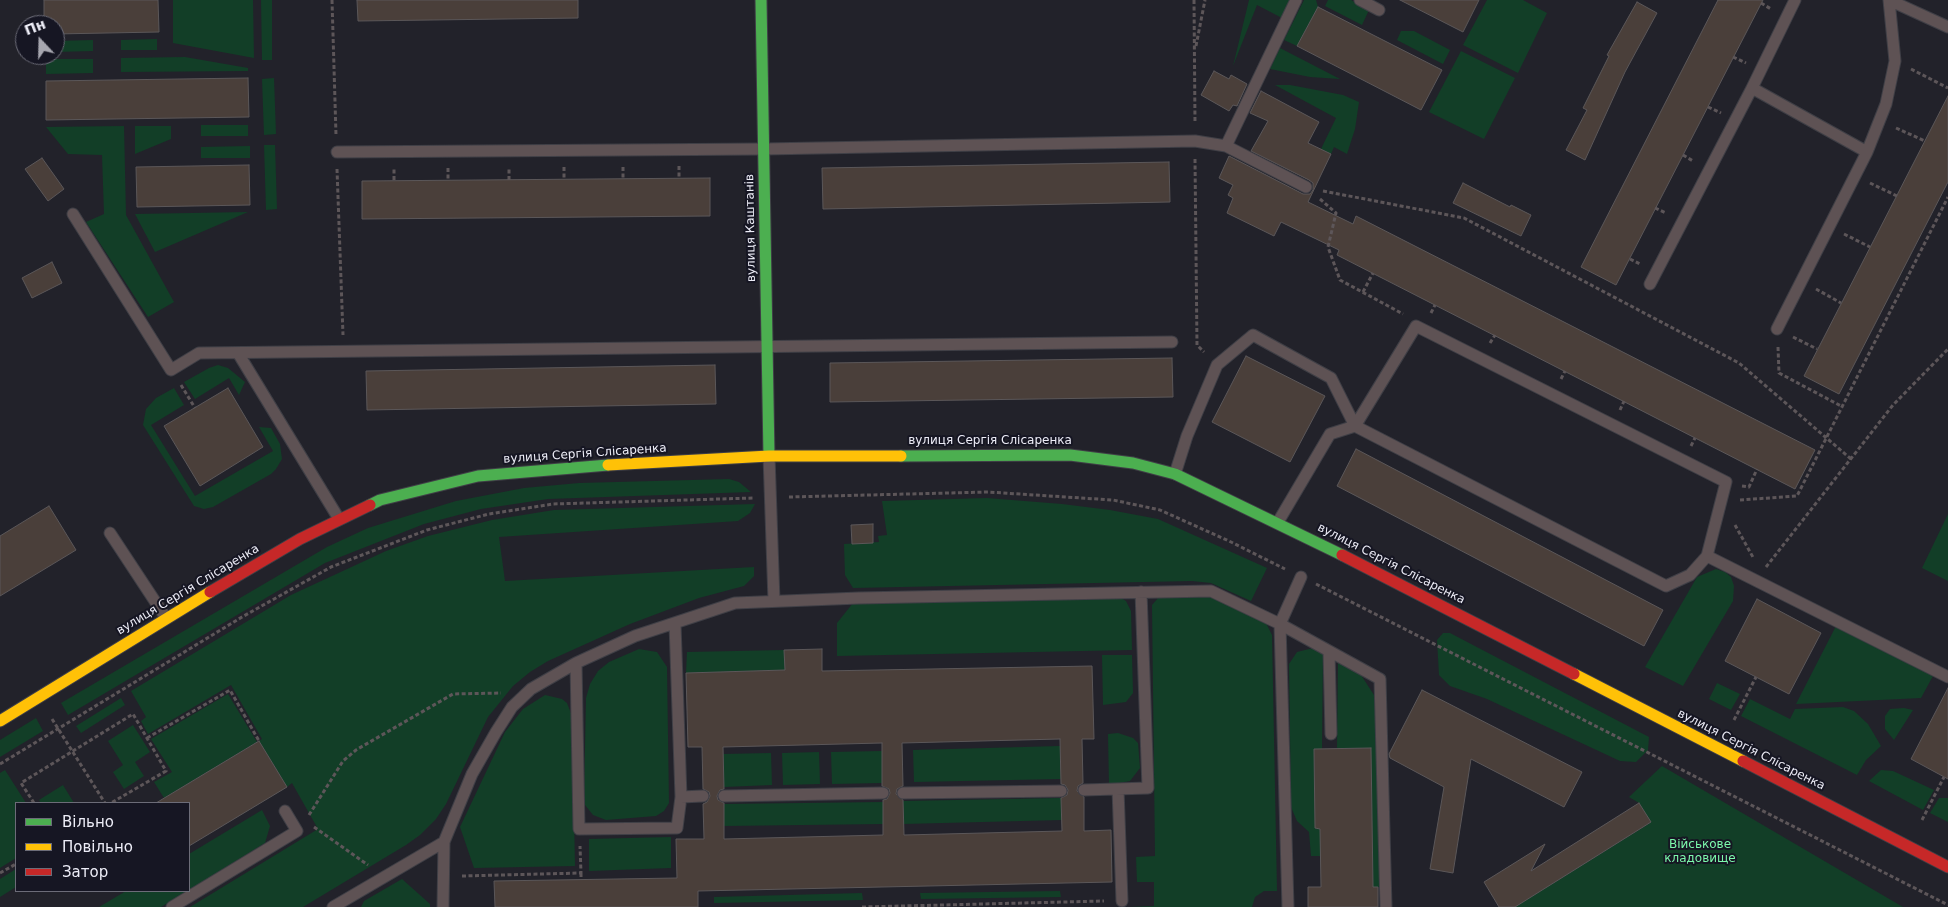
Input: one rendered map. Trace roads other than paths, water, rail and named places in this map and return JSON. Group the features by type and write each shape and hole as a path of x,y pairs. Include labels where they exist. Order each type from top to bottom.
{"street":[{"name":"вулиця Каштанів","path":"761,0 769,456"},
{"name":"вулиця Сергія Слісаренка","path":"0,721 166,618 339,519 380,500 478,476 625,464 769,456 1070,455 1132,463 1175,474 1278,522 1948,866"}],"lane":[{"path":"1226,146 1296,0"},
{"path":"1360,0 1379,10"},
{"path":"1650,284 1752,88 1795,0"},
{"path":"1777,329 1867,152 1886,104 1894,61 1889,0 1948,26"},
{"path":"1752,88 1867,152"},
{"path":"337,152 764,149 1195,141 1226,146 1306,187"},
{"path":"73,214 171,370 199,353 343,353 1172,342"},
{"path":"1175,474 1187,436 1217,365 1253,335 1331,378 1355,426 1666,586 1690,575 1707,556 1726,482 1416,326 1355,426 1330,434 1278,522"},
{"path":"238,353 339,519"},
{"path":"769,456 774,602"},
{"path":"110,533 166,618"},
{"path":"1707,556 1759,577 1948,677"},
{"path":"1288,907 1280,624 1301,577"},
{"path":"443,907 444,842 472,774 512,707 526,694 576,663 635,636 735,603 1211,591 1280,624 1380,679 1386,907"},
{"path":"1084,790 1148,788 1140,592"},
{"path":"576,663 579,829 677,828 680,797 675,624"},
{"path":"1329,652 1331,734"},
{"path":"1118,789 1122,901"},
{"path":"903,793 1061,790"},
{"path":"724,796 882,794"},
{"path":"680,797 703,796"},
{"path":"172,907 297,831 285,811"},
{"path":"333,907 444,842"}],"park label":[{"name":"Військове кладовище","path":"1700,852"}]}
